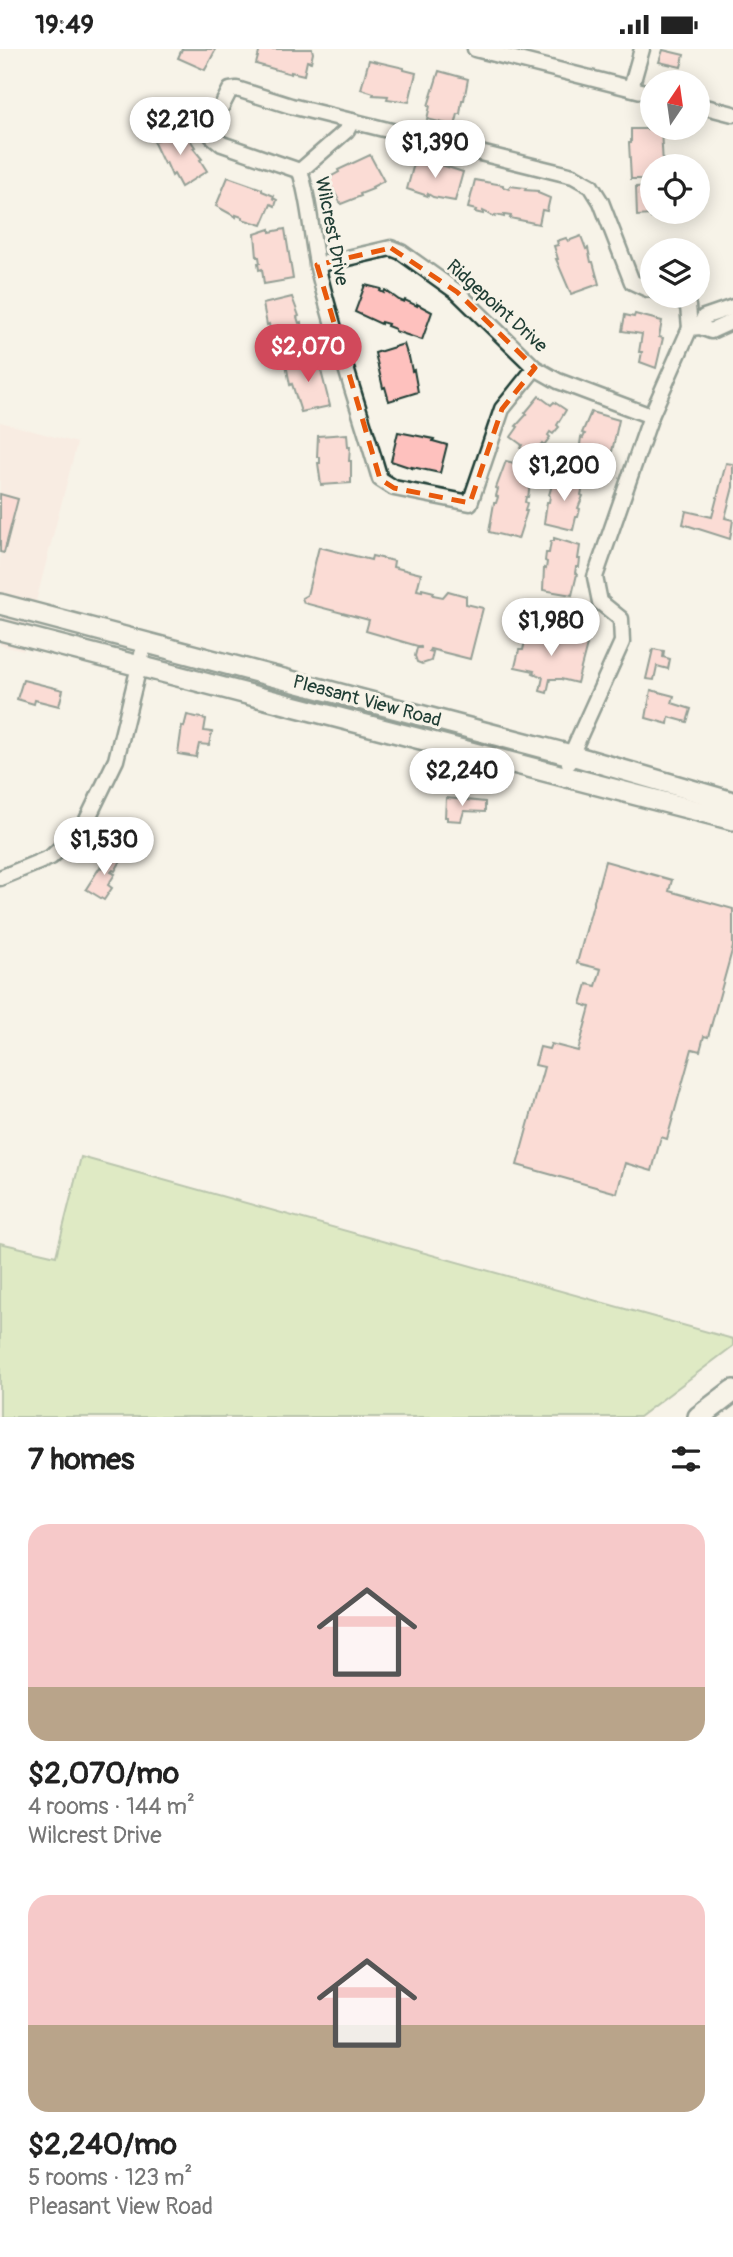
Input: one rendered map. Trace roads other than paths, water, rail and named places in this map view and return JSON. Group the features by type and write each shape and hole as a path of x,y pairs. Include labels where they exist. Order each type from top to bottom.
{"main road":[{"name":"Pleasant View Road","path":"0,604 571,755 733,802"},
{"name":"Pleasant View Road","path":"0,629 733,820"},
{"path":"347,720 353,697"},
{"path":"699,1417 733,1391"}],"street":[{"path":"475,49 640,90"},
{"path":"631,88 642,49"},
{"path":"300,171 222,144 212,136 212,125 230,90 237,89 352,121 573,176 591,186 601,202 632,282 640,286"},
{"path":"710,108 733,114"},
{"name":"Wilcrest Drive","path":"352,121 347,130 300,171 308,195 317,265 380,478 394,488 470,503 502,409 535,368"},
{"name":"Ridgepoint Drive","path":"317,265 391,248 401,251 457,292 535,368 558,381 651,416"},
{"path":"566,778 571,755 622,642 621,619 600,602 595,577 651,416 695,327 704,317 733,307"},
{"path":"689,308 695,327"},
{"path":"695,327 711,331 733,321"},
{"path":"0,878 51,857 84,826 116,760 145,642"}]}
